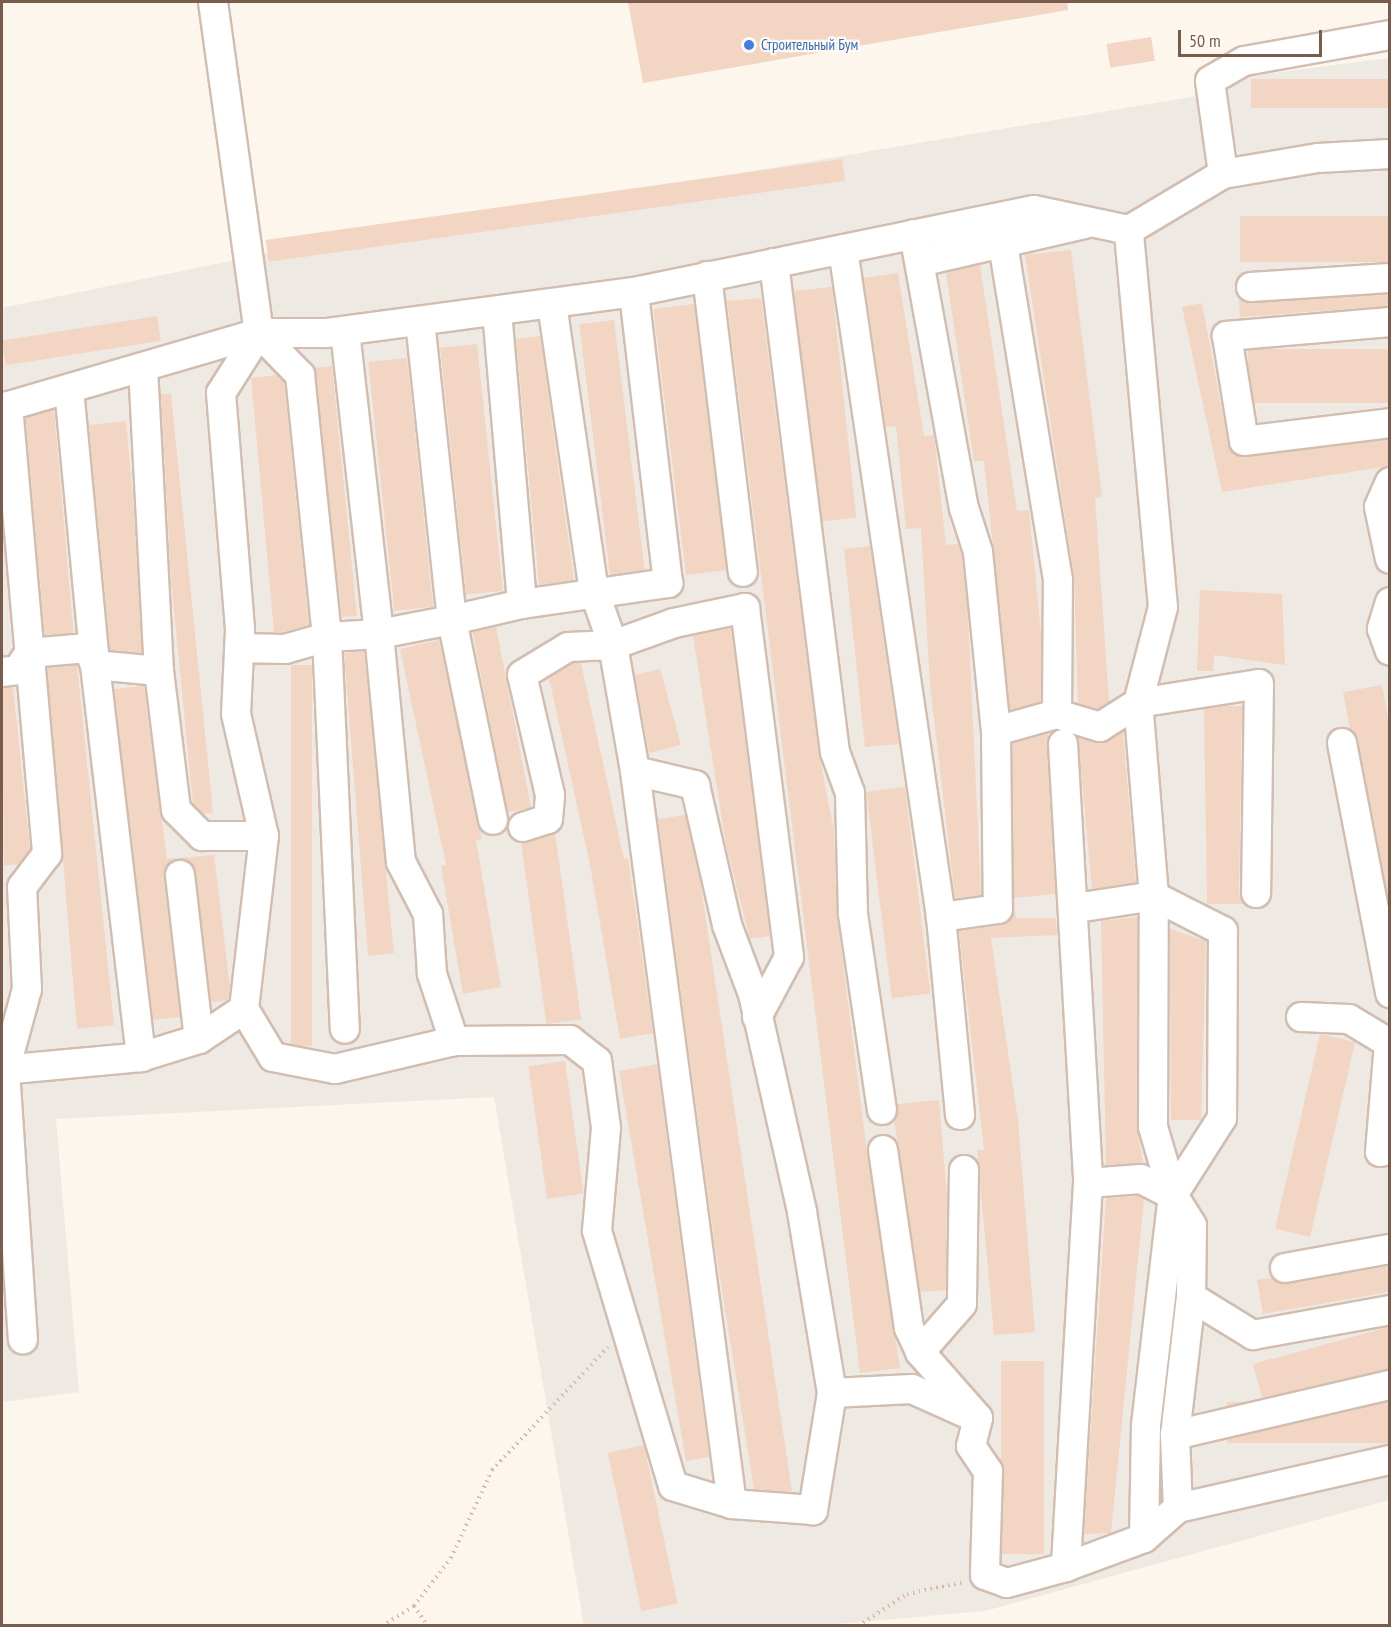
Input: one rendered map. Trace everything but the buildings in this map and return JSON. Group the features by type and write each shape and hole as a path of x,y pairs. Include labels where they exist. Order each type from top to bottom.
{"lane":[{"path":"213,2 259,333 300,375 327,637 345,1029"},
{"path":"1223,174 1210,81 1244,61 1389,35"},
{"path":"23,1339 3,1070 27,990 12,882 47,854 5,407 259,333 345,331 634,292 1034,210 1129,230 1223,174 1318,158 1389,154"},
{"path":"920,262 1093,222"},
{"path":"1129,230 1163,607 1138,703 1154,896 1153,1127 1173,1195 1192,1226 1191,1298 1175,1435 1178,1508"},
{"path":"914,234 964,508 978,552 996,731 998,909 941,917"},
{"path":"1003,243 1058,580 1057,714"},
{"path":"843,249 941,917 960,1115"},
{"path":"774,263 835,752 850,793 853,914 882,1110"},
{"path":"707,276 743,572"},
{"path":"1251,286 1389,278"},
{"path":"239,648 285,649 327,637 379,634 594,591 668,583 634,292"},
{"path":"552,304 594,591 614,645 635,771 732,1504"},
{"path":"497,311 522,604"},
{"path":"420,321 452,620 493,819"},
{"path":"1389,322 1227,336 1244,441 1389,423"},
{"path":"345,331 379,634 400,862 428,914 432,974 454,1041"},
{"path":"259,333 221,393 239,648 236,714 264,836 244,1009 273,1058 335,1069 454,1041 570,1040 597,1061 606,1128 597,1231 673,1486 732,1504 813,1509 832,1393 802,1212 757,1017 727,925 695,785 635,771"},
{"path":"143,367 159,671 176,810 202,836 264,836"},
{"path":"69,389 94,665 141,1057"},
{"path":"1389,482 1379,507 1389,559"},
{"path":"1389,602 1382,629 1389,651"},
{"path":"523,827 548,819 550,795 522,675 568,647 614,645 674,623 745,608 789,957 757,1017"},
{"path":"29,653 88,648 94,665"},
{"path":"2,672 18,670 29,653"},
{"path":"94,665 159,671"},
{"path":"996,731 1057,714 1100,727 1138,703 1259,684 1256,893"},
{"path":"1342,743 1389,993"},
{"path":"1063,744 1076,908 1088,1183 1066,1567"},
{"path":"180,875 199,1039"},
{"path":"1076,908 1154,896 1223,931 1222,1119 1173,1195 1146,1425 1144,1539"},
{"path":"3,1070 141,1057 199,1039 244,1009"},
{"path":"1301,1017 1349,1019 1389,1043 1380,1152 1389,1150"},
{"path":"884,1150 909,1328 920,1352 978,1419"},
{"path":"920,1352 962,1304 964,1170"},
{"path":"1088,1183 1142,1179 1173,1195"},
{"path":"1285,1268 1389,1249"},
{"path":"1191,1298 1253,1335 1389,1310"},
{"path":"1175,1435 1389,1385"},
{"path":"832,1393 912,1389 978,1419"},
{"path":"978,1419 971,1446 988,1471 985,1575 1007,1583 1066,1567 1144,1539 1178,1508 1389,1460"}],"path":[{"path":"382,1626 414,1606 452,1558 492,1470 626,1329"},
{"path":"858,1626 907,1594 985,1575"},
{"path":"414,1606 428,1626"}],"shaded area":[{"path":"1389,58 1389,1500 985,1611 814,1626 584,1625 494,1097 56,1119 79,1392 2,1402 2,308 279,251 1203,95 1210,81"}],"place":[{"name":"Строительный Бум","path":"749,45"}]}
